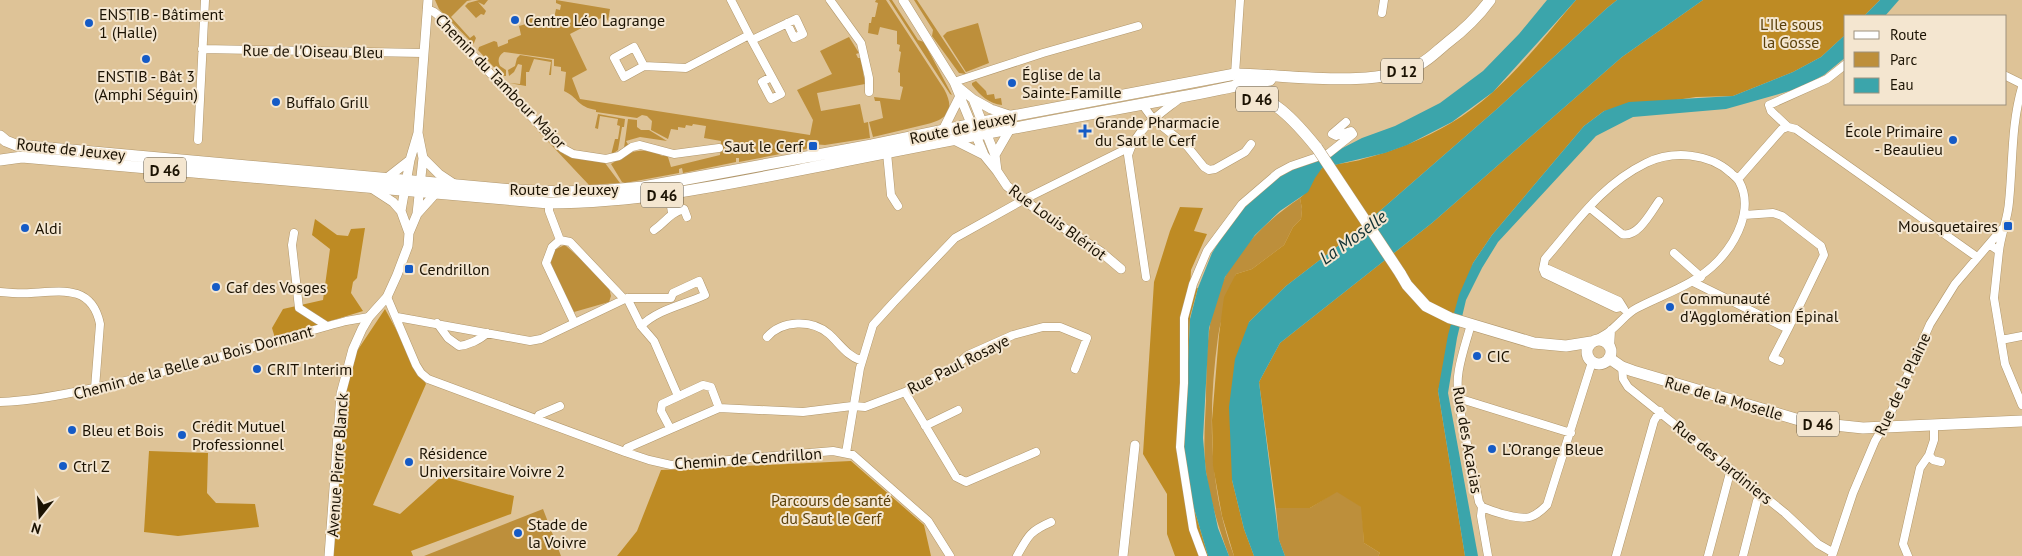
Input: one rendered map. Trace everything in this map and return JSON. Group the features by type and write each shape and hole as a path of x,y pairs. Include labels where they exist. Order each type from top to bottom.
{"main road":[{"name":"D 12","path":"1235,83 1268,74 1334,79 1397,73 1420,65 1468,26 1490,0"},
{"name":"D 12","path":"1235,83 1289,76"},
{"path":"1271,101 1272,90 1277,79"},
{"name":"D 46","path":"1212,85 1235,83 1271,101 1284,110 1317,148 1407,285 1426,306 1450,318 1468,323"},
{"name":"D 46","path":"1212,85 1254,97 1295,123"},
{"name":"Route de Jeuxey","path":"0,136 16,145 387,178 406,185 420,187 454,184 540,192 609,190 701,177 942,132 1010,129 1181,97 1212,85"},
{"name":"Route de Jeuxey","path":"420,187 434,194 549,203 620,201 669,194 952,139 1012,116 1212,85"},
{"name":"Route de Jeuxey","path":"0,160 22,157 373,189 406,185"},
{"path":"1468,323 1534,343 1566,346 1593,341"},
{"path":"1590,358 1587,349 1593,341"},
{"name":"Rue de la Moselle","path":"1593,341 1604,341 1610,353 1622,367 1806,422 1855,428 1882,428 2022,421"},
{"path":"1566,346 1602,364 1610,353"}],"street":[{"path":"198,140 205,0"},
{"path":"731,0 771,76"},
{"path":"830,0 861,43 869,78 869,92"},
{"path":"903,0 955,83 960,96 980,129"},
{"path":"1235,83 1240,0"},
{"path":"1382,13 1384,0"},
{"path":"401,211 410,160 418,132 427,4"},
{"name":"Chemin du Tambour Major","path":"427,4 443,19 469,51 544,130 562,148 573,154 606,160 619,156 632,147 640,145 674,154 719,148"},
{"path":"644,66 686,68 787,23"},
{"path":"955,83 1043,53 1138,26"},
{"name":"Rue de l'Oiseau Bleu","path":"202,49 423,53"},
{"path":"1844,66 1827,79 1769,105 1771,111 1788,127 1796,129 1822,146 1977,257"},
{"path":"2007,77 2022,86 2017,104 2012,142 2009,206 2002,229 1994,298 2005,364 2022,404"},
{"path":"955,83 973,99 991,109 1012,116"},
{"path":"942,132 960,96"},
{"path":"950,556 928,521 853,455 846,453 862,361 873,325 955,238 1023,200 1130,147 1153,119 1181,97"},
{"path":"973,99 980,129"},
{"path":"1142,104 1153,119 1187,146 1204,167 1209,170 1216,169 1245,152 1251,144"},
{"path":"1203,556 1193,530 1180,447 1184,383 1184,318 1193,284 1208,251 1242,204 1278,173 1291,166 1329,153 1353,134 1352,131 1336,136 1332,134 1346,122"},
{"path":"1738,179 1782,129 1788,127"},
{"name":"Rue Louis Blériot","path":"980,129 995,155 998,171"},
{"name":"Rue Louis Blériot","path":"980,129 984,155"},
{"path":"995,155 1010,129"},
{"path":"387,297 398,275 408,246 409,233 417,214 422,158 418,132"},
{"name":"Rue Louis Blériot","path":"952,139 984,155 998,171 1007,186 1023,200 1101,252 1121,269"},
{"path":"1130,147 1128,162 1146,277"},
{"path":"887,152 891,195 898,206"},
{"path":"1593,341 1611,330 1630,312 1701,277 1734,241 1744,215 1744,195 1738,179 1721,164 1699,156 1674,156 1648,162 1615,180 1589,207 1545,259 1543,269 1548,269 1619,302 1621,306 1630,312"},
{"path":"422,158 439,174 454,184"},
{"path":"387,178 410,160"},
{"path":"373,189 393,202 401,211 409,233"},
{"path":"417,214 434,194"},
{"path":"669,194 672,213"},
{"path":"1589,207 1622,234 1627,235 1632,234 1641,225 1659,201"},
{"path":"549,203 549,211 560,240"},
{"path":"654,230 664,223 672,213 684,210 687,217"},
{"path":"1744,215 1773,213 1782,216 1821,246 1824,255 1773,358 1780,361"},
{"name":"Rue de la Plaine","path":"1832,554 1853,493 1930,324 1954,284 2002,229"},
{"name":"Chemin de la Belle au Bois Dormant","path":"294,233 292,245 299,308 326,326"},
{"path":"560,240 570,242 626,299 641,326 654,341 678,396"},
{"path":"560,240 552,247 546,263 574,322"},
{"path":"1990,245 1999,251"},
{"path":"1674,253 1701,277"},
{"path":"641,326 648,318 705,295 699,282 673,293 671,298"},
{"path":"1693,282 1788,329"},
{"path":"0,292 23,293 67,290 84,297 90,302 98,315 100,324 95,388"},
{"name":"Chemin de Cendrillon","path":"387,297 416,364 421,373 428,379 625,452 672,465 833,451 846,453"},
{"name":"Avenue Pierre Blanck","path":"329,556 341,394 353,349 369,317 387,297"},
{"path":"397,317 530,341 541,338 626,299 671,298"},
{"path":"671,298 675,306"},
{"name":"Chemin de la Belle au Bois Dormant","path":"0,402 66,395 122,383 203,362 326,326 369,317"},
{"path":"437,323 448,338 459,346 484,337 487,333"},
{"path":"767,337 774,329 784,325 799,323 819,328 828,332 851,357 862,361"},
{"name":"Rue des Acacias","path":"1468,323 1457,393 1461,400 1459,405 1479,502 1482,507 1481,516 1488,556"},
{"name":"Rue Paul Rosaye","path":"719,408 803,412 855,406 865,407 905,392 953,368 968,355 1013,335 1043,327 1060,327 1087,338 1075,369"},
{"path":"1610,353 1611,330"},
{"path":"2001,340 2022,336"},
{"path":"1482,507 1521,518 1540,512 1546,505 1570,433 1590,358"},
{"name":"Rue des Jardiniers","path":"1622,367 1623,379 1628,387 1785,512 1818,544 1832,554"},
{"path":"625,452 627,448 719,408 711,387 703,385 662,404 661,411 670,428"},
{"path":"905,392 956,477 966,482 1036,452"},
{"path":"1461,400 1570,433"},
{"path":"537,419 539,415 560,406"},
{"path":"925,426 958,410"},
{"path":"1616,556 1654,421 1660,412"},
{"path":"1908,556 1903,544 1920,468 1929,455 1934,440 1934,425"},
{"path":"1123,556 1135,445"},
{"path":"1929,455 1933,460 1941,462"},
{"path":"1708,556 1731,469"},
{"path":"1743,556 1757,501 1762,494"},
{"path":"1017,556 1025,541 1036,528 1052,522"}],"green space":[{"path":"435,0 472,0 467,1 451,17 470,38 474,35 476,38 473,44 439,9"},
{"path":"488,0 484,5 478,2 486,11 484,15 481,14 476,18 465,6 468,3"},
{"path":"556,0 610,9 608,21 605,16 570,34 587,70 572,78 580,99 810,135 813,120 797,90 832,74 820,51 849,37 859,53 856,54 858,58 861,58 865,84 817,93 821,111 860,104 864,123 868,122 870,138 825,145 811,144 806,149 739,162 739,158 736,158 736,162 683,173 682,168 679,169 679,173 622,182 611,164 629,153 644,151 660,153 663,156 664,153 668,157 671,167 720,155 721,141 704,138 706,126 693,124 692,126 686,125 685,128 678,127 678,130 671,129 668,139 651,130 652,121 647,116 642,115 637,118 596,112 596,110 585,107 564,91 566,72 561,71 561,67 554,66 554,59 504,52 499,60 500,66 506,70 506,76 502,76 478,50 479,47 494,41 497,42 498,47 508,43 508,40 521,35 519,26 526,24 529,15 544,18 547,23 553,23 556,9 560,10 561,5 556,3"},
{"path":"876,0 886,0 944,89 949,106 948,112 938,120 873,137 869,122 883,118 880,101 875,101 874,97 900,100 903,87 900,86 900,73 898,72 901,52 899,51 900,45 897,44 897,31 880,27 878,35 868,33 869,23 871,23 872,17 875,17 878,3 875,2"},
{"path":"889,0 892,0 918,40 924,42 952,95 950,94"},
{"path":"914,0 917,0 966,74 959,73 932,36 933,30"},
{"path":"1576,0 1617,0 1498,108 1351,236 1286,286 1249,322 1232,480 1244,529 1254,556 1234,556 1222,516 1213,466 1212,420 1224,297 1236,274 1252,269 1284,245 1293,227 1301,219 1300,198 1307,191 1316,174 1322,168 1386,152 1408,144 1451,123 1487,97 1503,82"},
{"name":"L'Ile sous la Gosse","path":"1703,0 1880,0 1865,15 1844,15 1844,36 1821,57 1793,72 1733,96 1696,97 1604,111 1584,126 1492,235 1473,263 1438,391 1465,556 1378,556 1380,553 1364,543 1361,507 1337,492 1310,508 1276,508 1259,382 1280,343 1432,223 1622,57"},
{"path":"978,23 989,63 966,72 943,36 947,32"},
{"path":"520,55 552,60 551,75 549,75 551,62 534,59 529,72 526,72 526,86 509,83 520,84 522,65 518,64 514,72 509,76 508,70 515,66"},
{"path":"976,81 986,91 987,95 994,94 995,99 1001,98 1002,105 989,101 982,95 972,85"},
{"path":"598,114 625,119 618,150 611,155 615,139 618,139 620,126 617,125 618,119 600,116 598,129 595,128"},
{"path":"628,119 637,120 637,127 641,130 649,130 667,141 640,137 626,141 629,146 624,148"},
{"path":"540,130 565,155 605,163 620,183 589,185 539,132"},
{"path":"1300,198 1301,219 1293,227 1284,245 1252,269 1236,274 1219,329 1213,392 1212,448 1219,503 1225,530 1234,556 1229,556 1212,504 1205,463 1204,436 1210,322 1218,292 1232,265 1248,243 1268,223"},
{"path":"1180,207 1203,208 1194,231 1207,234 1191,270 1190,290 1198,288 1190,317 1186,411 1191,498 1208,556 1175,556 1167,534 1167,494 1143,454 1154,282 1170,231"},
{"path":"315,219 337,235 348,236 351,229 365,228 357,278 353,282 351,293 363,311 275,338 272,328 283,309 323,300 330,249 312,235"},
{"path":"565,245 608,283 611,296 609,302 574,312 554,274 552,266 552,253"},
{"path":"385,309 426,384 373,505 400,514 442,476 514,496 511,514 411,551 413,556 329,556 336,429 351,360"},
{"path":"149,451 208,453 207,493 216,503 255,504 259,527 178,536 144,532"},
{"name":"Parcours de santé du Saut le Cerf","path":"851,461 924,525 931,556 617,556 637,531 661,470"},
{"path":"1337,491 1362,507 1364,543 1380,553 1378,556 1285,556 1279,540 1276,508 1310,508"},
{"name":"Stade de la Voivre","path":"543,509 561,556 424,556"}],"water":[{"path":"1547,0 1576,0 1493,92 1452,122 1407,145 1385,153 1322,168 1308,192 1280,211 1255,235 1225,277 1209,328 1203,438 1206,472 1218,528 1229,556 1208,556 1191,498 1184,449 1190,319 1198,288 1212,253 1232,221 1256,195 1277,177 1329,155 1362,138 1395,126 1440,103 1483,71 1519,34"},
{"name":"La Moselle","path":"1617,0 1703,0 1622,57 1432,223 1280,343 1259,382 1279,540 1285,556 1254,556 1244,529 1232,480 1229,407 1235,359 1249,322 1286,286 1351,236 1498,108"},
{"path":"1880,0 1899,0 1886,15 1865,15"},
{"path":"1844,36 1844,59 1824,75 1800,88 1726,109 1633,117 1596,136 1498,242 1466,300 1457,338 1448,393 1478,556 1465,556 1438,391 1448,335 1459,295 1473,263 1492,235 1584,126 1604,111 1629,102 1733,96 1793,72 1821,57"}],"place":[{"name":"Centre Léo Lagrange","path":"515,20"},
{"name":"ENSTIB - Bâtiment 1 (Halle)","path":"89,23"},
{"name":"ENSTIB - Bât 3 (Amphi Séguin)","path":"146,59"},
{"name":"Église de la Sainte-Famille","path":"1012,83"},
{"name":"Buffalo Grill","path":"276,102"},
{"name":"Grande Pharmacie du Saut le Cerf","path":"1085,131"},
{"name":"École Primaire - Beaulieu","path":"1953,140"},
{"name":"Saut le Cerf","path":"813,146"},
{"name":"Mousquetaires","path":"2008,226"},
{"name":"Aldi","path":"25,228"},
{"name":"Cendrillon","path":"409,269"},
{"name":"Caf des Vosges","path":"216,287"},
{"name":"Communauté d'Agglomération Épinal","path":"1670,307"},
{"name":"CIC","path":"1477,356"},
{"name":"CRIT Interim","path":"257,369"},
{"name":"Bleu et Bois","path":"72,430"},
{"name":"Crédit Mutuel Professionnel","path":"182,435"},
{"name":"L’Orange Bleue","path":"1492,449"},
{"name":"Résidence Universitaire Voivre 2","path":"409,462"},
{"name":"Ctrl Z","path":"63,466"},
{"name":"Stade de la Voivre","path":"518,533"}]}
